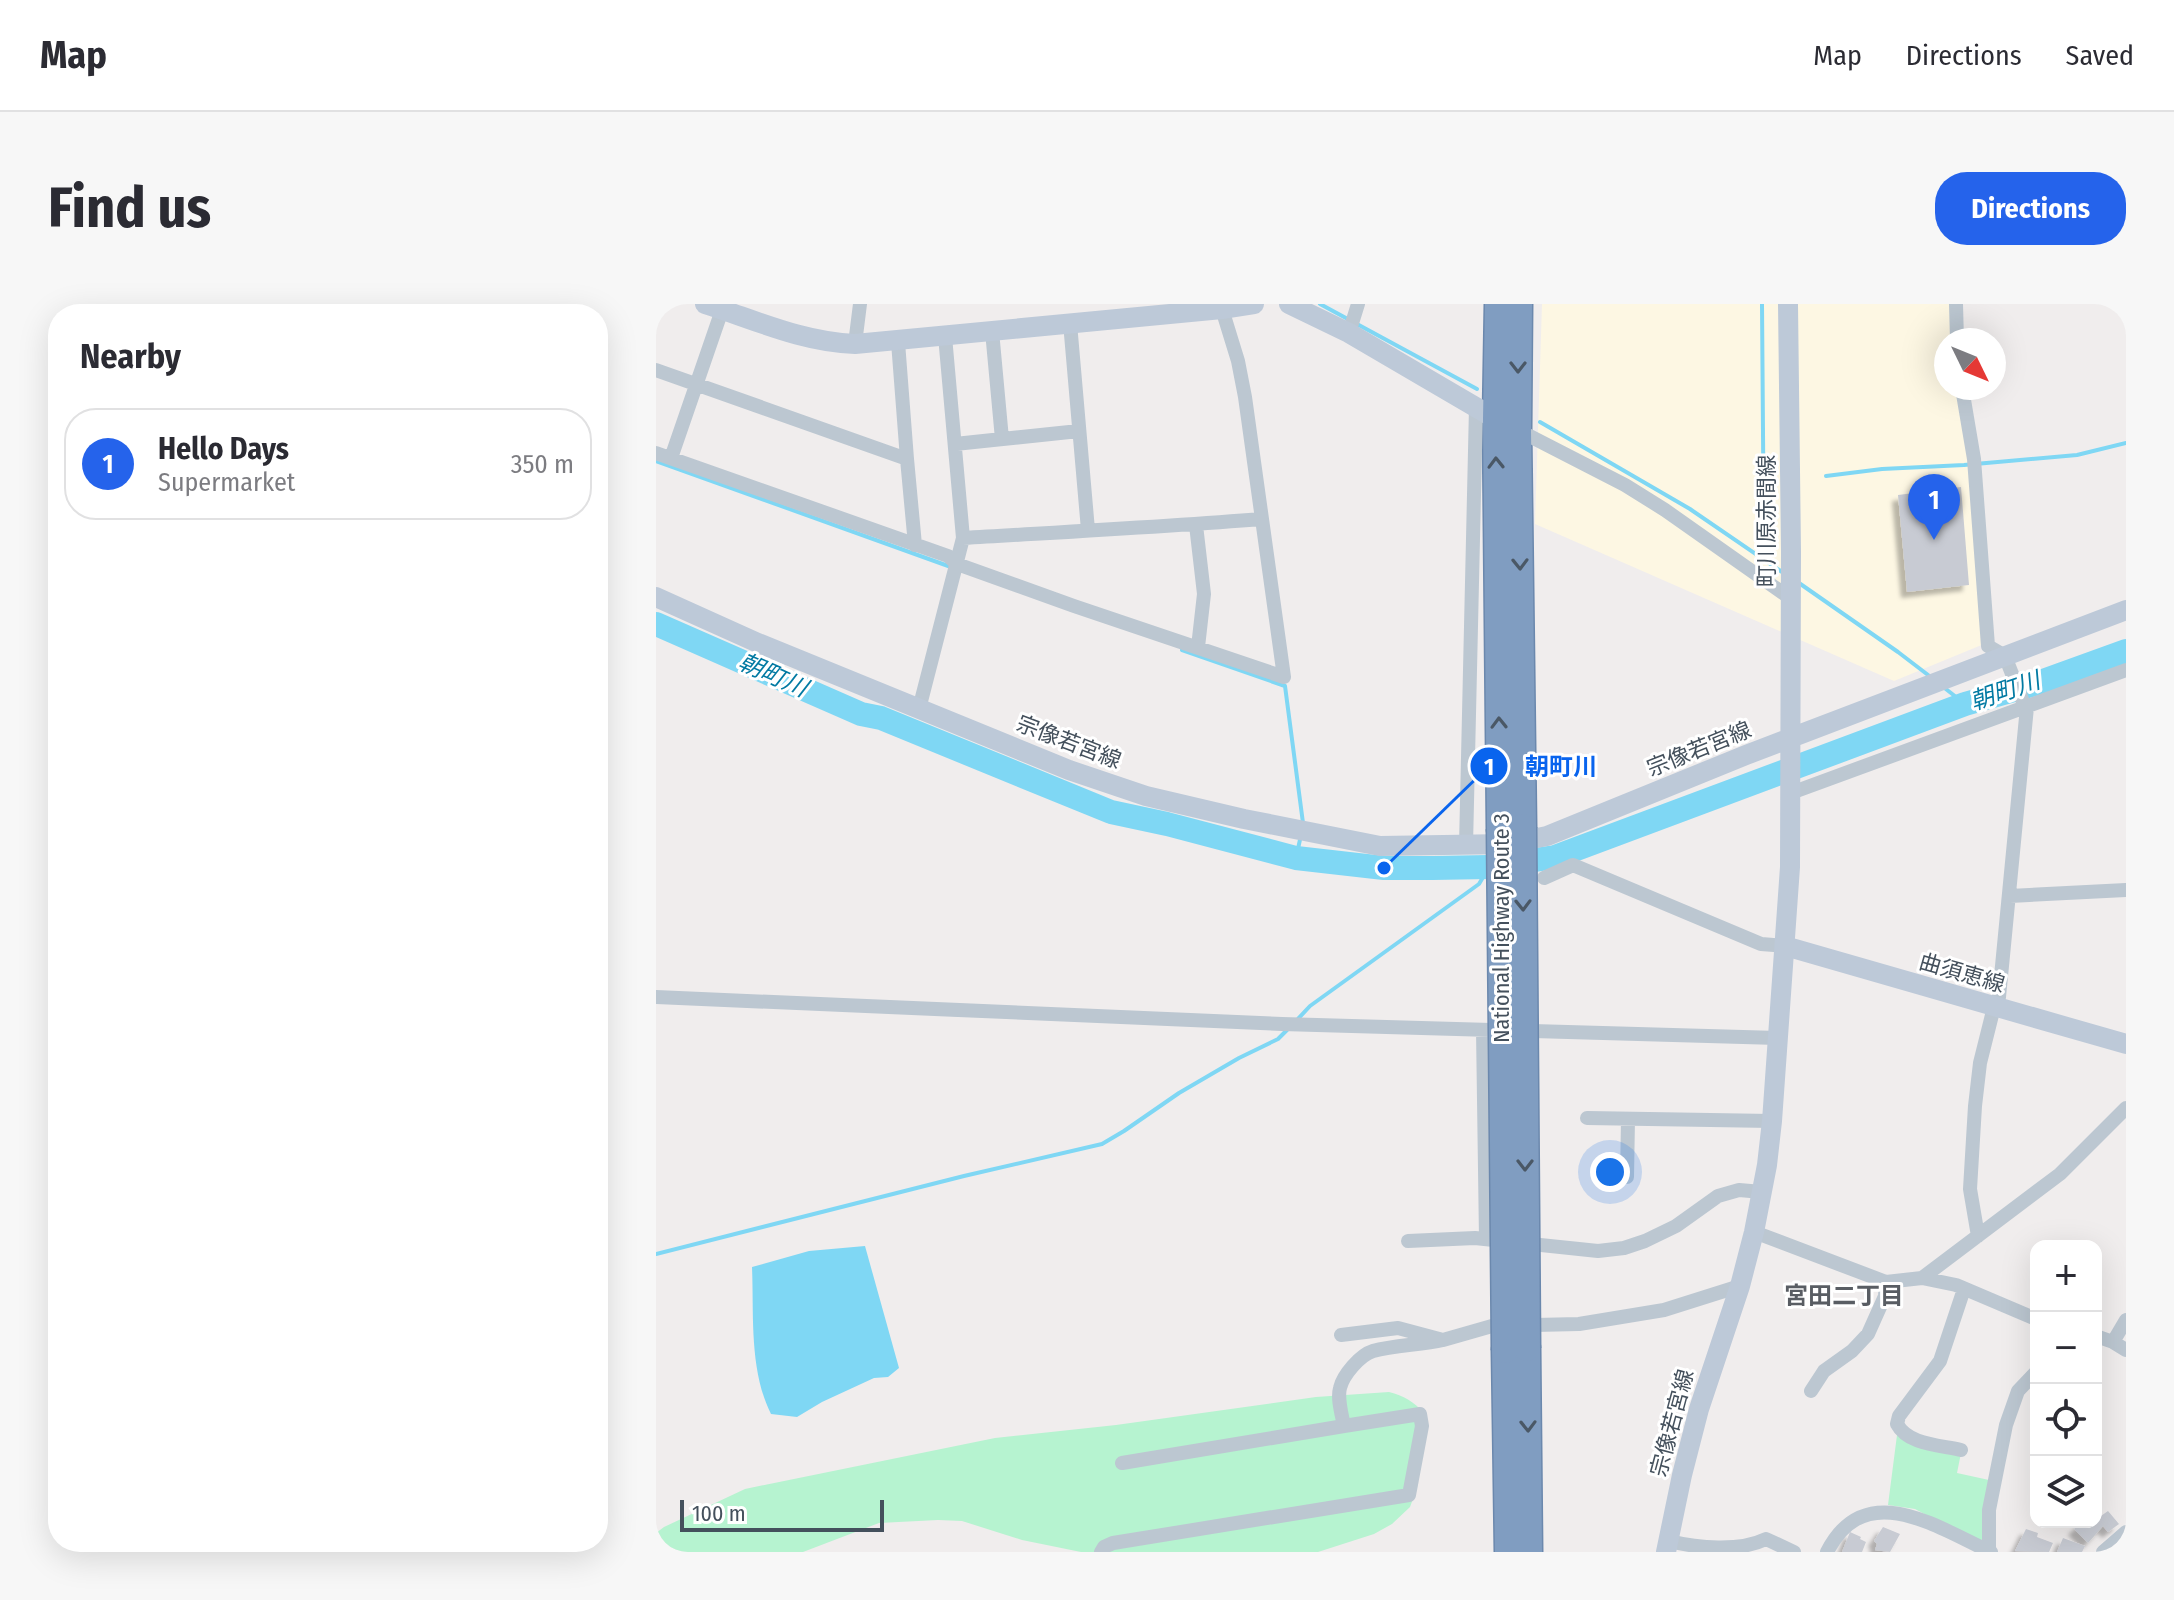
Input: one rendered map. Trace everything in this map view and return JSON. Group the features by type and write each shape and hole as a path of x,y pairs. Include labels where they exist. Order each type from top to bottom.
{"highway":[{"name":"National Highway Route 3","path":"1498,304 1497,419 1512,828 1516,1349 1508,1552"},
{"name":"National Highway Route 3","path":"1497,419 1519,304"},
{"name":"National Highway Route 3","path":"1516,1349 1529,1552"}],"main road":[{"path":"714,307 793,335 855,344 1254,304"},
{"path":"1289,304 1349,333 1497,419"},
{"name":"町川原赤間線","path":"1788,304 1792,738"},
{"name":"宗像若宮線","path":"656,597 758,643 1069,770 1146,796 1380,846 1507,844 1547,836 1792,738 1785,946 1772,1121 1762,1192 1740,1286 1699,1409 1667,1547"},
{"path":"1792,738 2008,664 2126,610"},
{"name":"曲須恵線","path":"1785,946 2126,1044"}],"street":[{"path":"855,344 860,304"},
{"path":"1349,333 1358,304"},
{"path":"1956,304 1957,328"},
{"path":"714,307 696,385 663,456 948,556 957,564 1074,606 1284,677 1245,397 1222,309"},
{"path":"1070,323 1088,530"},
{"path":"992,331 1002,439"},
{"path":"919,709 963,538 945,336"},
{"path":"898,342 915,545"},
{"path":"656,370 907,459"},
{"path":"1964,400 1974,459 1988,646 2008,664 2026,707 1999,997 1980,1063 1975,1106 1970,1189 1978,1236"},
{"path":"1466,846 1497,419 1625,485 1790,598"},
{"path":"955,444 1079,431"},
{"path":"963,538 1262,519"},
{"path":"1196,525 1204,594 1198,647"},
{"path":"1791,793 2126,670"},
{"path":"1544,878 1573,865 1761,944 1785,946"},
{"path":"2010,896 2126,890"},
{"path":"656,997 1267,1023 1778,1038"},
{"path":"1483,1030 1486,1239"},
{"path":"1922,1278 2060,1174 2126,1108"},
{"path":"1587,1118 1772,1121"},
{"path":"1627,1177 1628,1119"},
{"path":"1408,1241 1486,1239 1598,1251 1624,1248 1676,1226 1718,1196 1739,1190 1762,1192"},
{"path":"1754,1232 1886,1282 1922,1278 1964,1289 2030,1316"},
{"path":"1811,1391 1824,1371 1852,1351 1868,1334 1885,1296 1886,1282"},
{"path":"1344,1426 1339,1390 1344,1378 1370,1351 1443,1340 1492,1326 1579,1324 1664,1310 1740,1286"},
{"path":"1961,1450 1920,1441 1901,1433 1897,1424 1899,1416 1940,1361 1964,1289"},
{"path":"2120,1346 2126,1320"},
{"path":"1341,1335 1398,1328 1443,1340"},
{"path":"1827,1552 1834,1537 1851,1520 1869,1513 1884,1512 1903,1514 1926,1522 1990,1552 1989,1510 2006,1425 2018,1391 2030,1378"},
{"path":"1101,1552 1113,1543 1409,1495 1422,1426 1420,1414 1122,1463"},
{"path":"2103,1552 2126,1532"},
{"path":"1667,1547 1752,1549 1766,1539 1794,1552"}],"shaded area":[{"path":"1542,304 1955,304 1957,328 1934,328 1934,400 1963,400 1984,644 1894,681 1535,524"}],"green space":[{"path":"1389,1392 1408,1400 1424,1413 1417,1488 1410,1507 1392,1524 1374,1534 1318,1552 1081,1552 1022,1540 962,1521 938,1520 879,1523 803,1552 656,1552 656,1533 664,1527 745,1489 995,1438 1116,1425 1316,1397"},
{"path":"1897,1435 1961,1453 1957,1473 1989,1480 1986,1547 1915,1509 1888,1505"}],"water":[{"path":"865,1246 899,1368 888,1377 874,1378 797,1417 771,1414 756,1361 752,1267 809,1251"}],"building":[{"path":"1961,487 1969,585 1907,592 1898,495"},
{"path":"2108,1511 2119,1524 2108,1532 2102,1527 2102,1515"},
{"path":"1883,1527 1900,1534 1890,1552 1875,1550 1877,1544 1874,1541"},
{"path":"2075,1528 2101,1528 2088,1543"},
{"path":"2026,1529 2053,1543 2049,1552 2015,1551"},
{"path":"1850,1532 1866,1542 1862,1552 1842,1552"},
{"path":"2063,1538 2085,1546 2082,1552 2057,1552"}],"waterway":[{"path":"1320,304 1477,389"},
{"path":"1762,304 1764,560"},
{"path":"1540,422 1690,509 1785,574"},
{"path":"1826,476 2077,455 2126,443"},
{"path":"656,461 951,567"},
{"path":"1799,583 1932,678"},
{"name":"朝町川","path":"656,624 861,714 881,718 1111,812 1296,858 1384,868 1489,867 1555,857 1965,704 2035,684 2126,651"},
{"path":"1182,650 1285,686 1303,823"},
{"path":"1942,686 1965,704"},
{"path":"1296,858 1301,835"},
{"path":"1296,1021 1310,1006 1479,884 1489,867"},
{"path":"656,1254 1102,1144 1179,1093 1278,1039 1287,1030"}],"place":[{"name":"Hello Days","path":"1934,540"},
{"name":"朝町川","path":"1384,868"}],"district":[{"name":"宮田二丁目","path":"1844,1296"}]}
